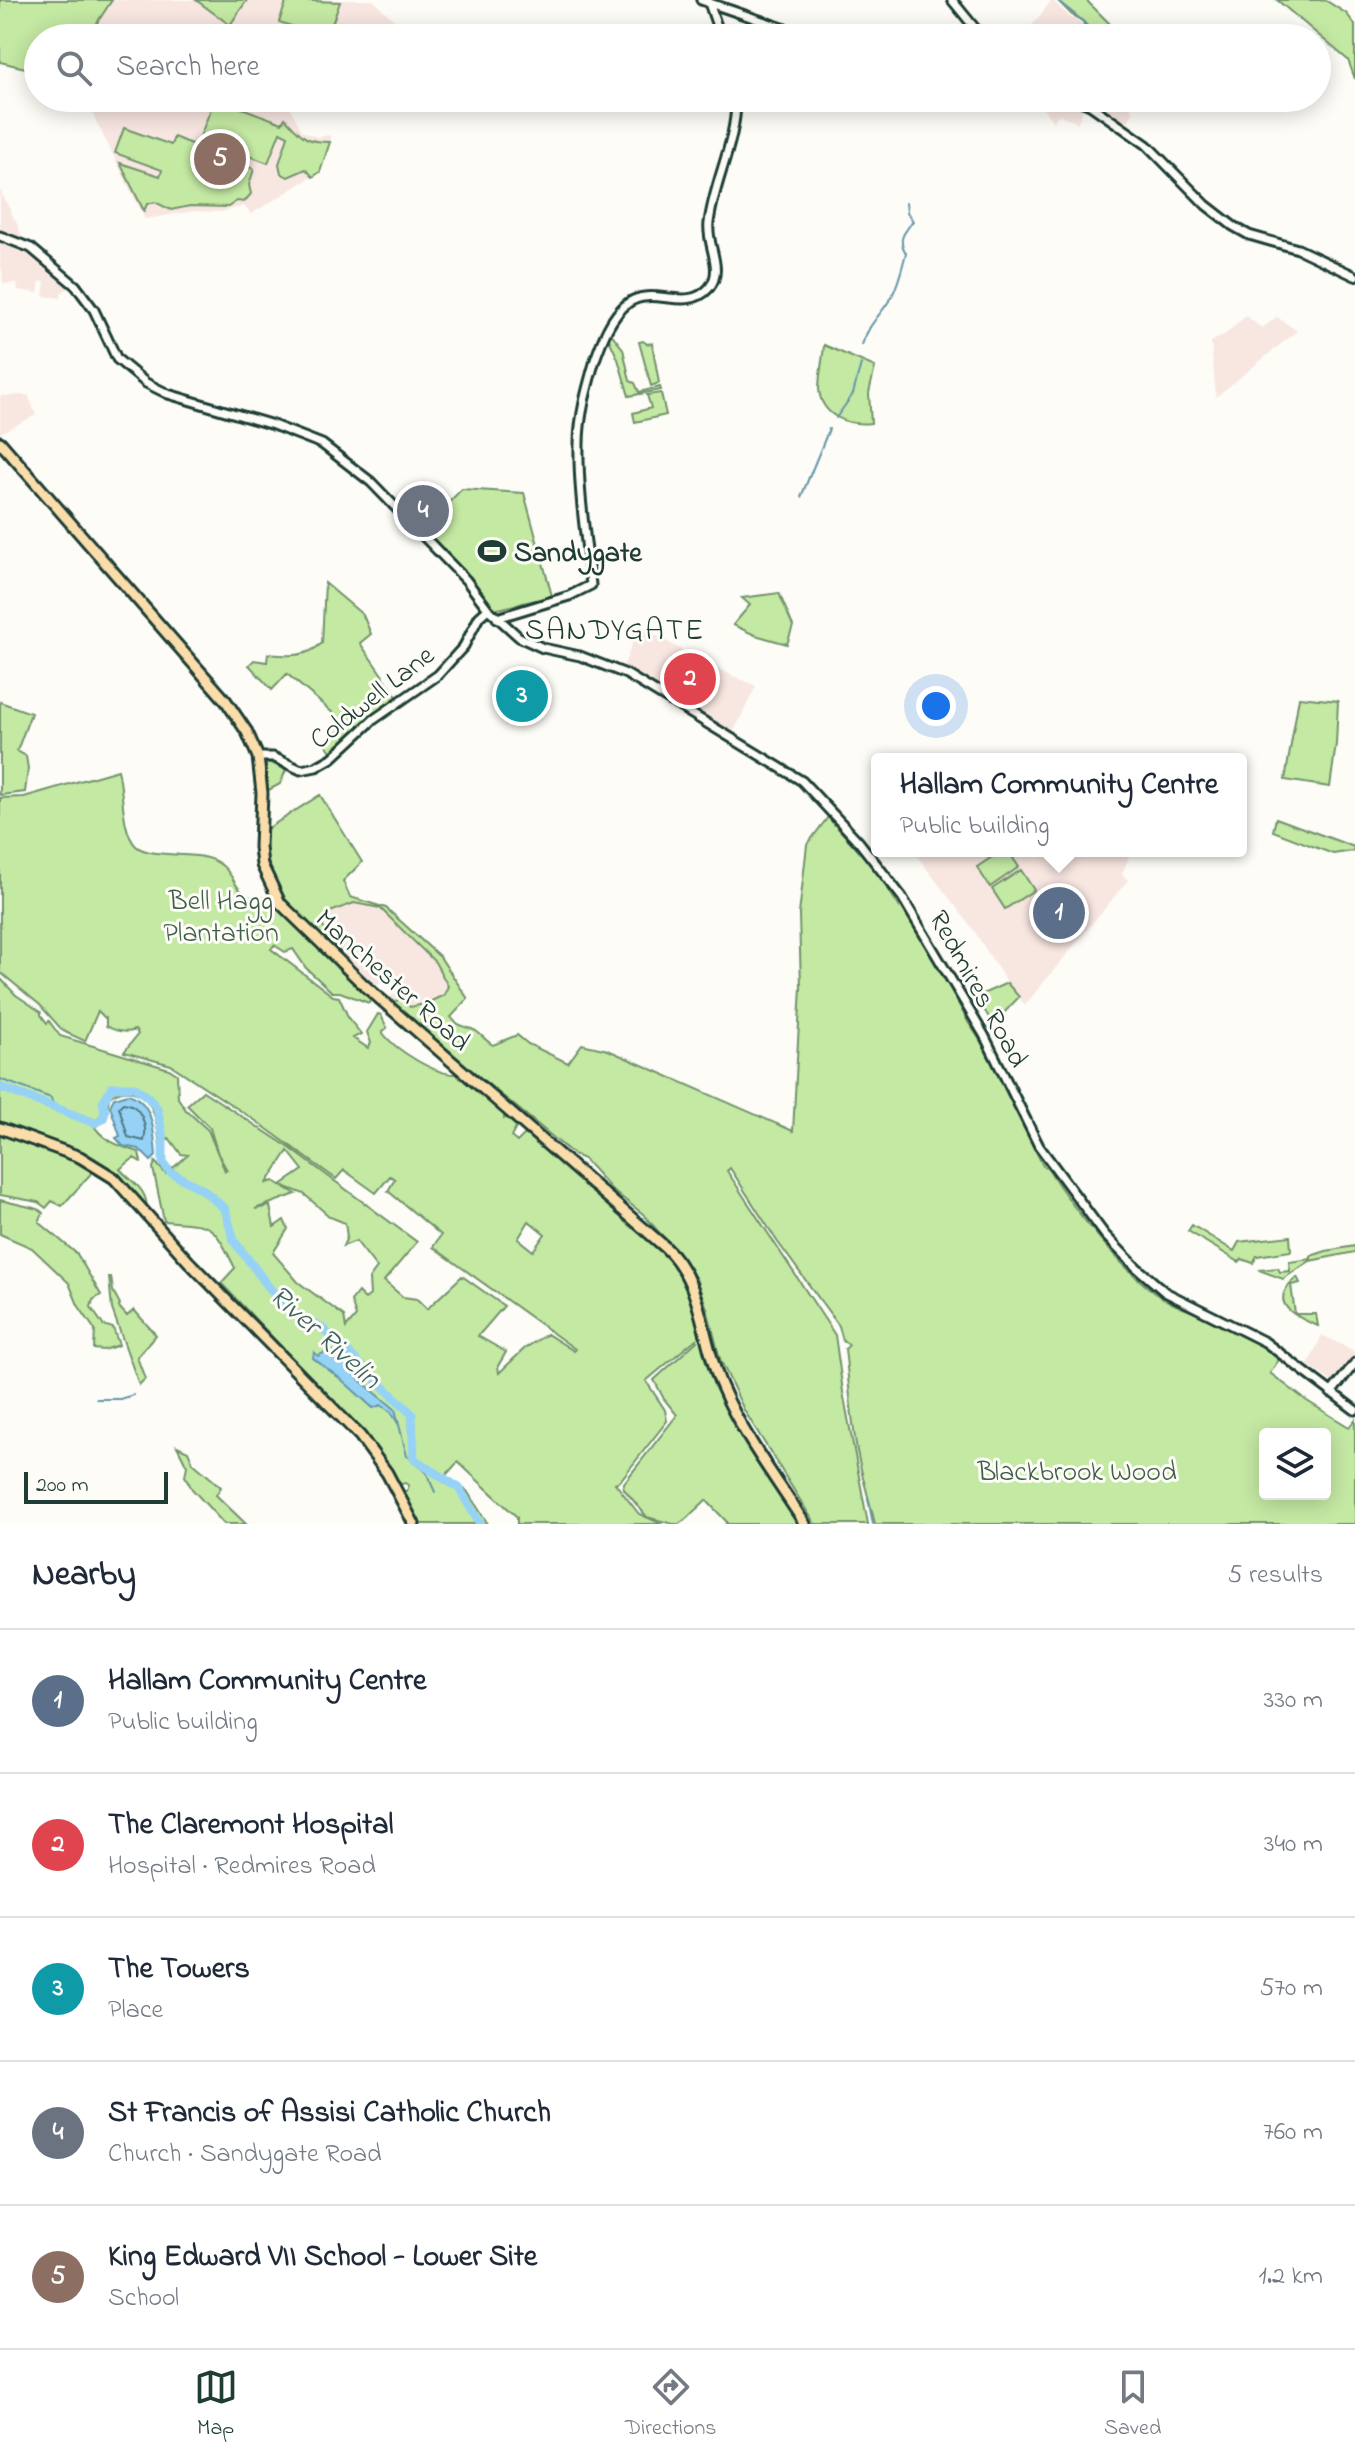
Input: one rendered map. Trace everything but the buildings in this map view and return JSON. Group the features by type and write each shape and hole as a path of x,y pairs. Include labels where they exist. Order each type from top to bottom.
{"main road":[{"name":"Manchester Road","path":"0,442 226,701 247,732 258,757 262,793 262,865 277,899 349,973 673,1255 691,1285 723,1389 746,1433 805,1524"},
{"path":"0,1128 80,1157 114,1178 189,1262 360,1436 393,1483 414,1524"}],"street":[{"path":"952,0 972,24"},
{"path":"705,1 715,24"},
{"path":"705,1 772,24"},
{"path":"497,618 569,596 591,585 579,442 588,386 605,334 620,311 634,300 651,295 692,298 704,293 715,278 709,224 735,112"},
{"path":"1100,112 1147,145 1206,205 1233,226 1249,235 1298,249 1355,276"},
{"name":"Redmires Road","path":"0,236 31,248 76,286 94,310 117,359 146,383 168,394 303,435 334,452 371,482 513,632 532,644 580,656 626,674 787,771 811,789 859,842 916,918 984,1035 1039,1146 1105,1235 1165,1292 1265,1342 1355,1410"},
{"name":"Coldwell Lane","path":"258,757 273,757 301,770 316,767 332,758 373,720 438,675 464,646 479,617 488,609"},
{"path":"1331,1393 1355,1363"}],"shaded area":[{"path":"0,0 373,0 398,24 24,24 24,68 0,62"},
{"path":"1052,0 1070,17 1082,23 1082,24 1033,24"},
{"path":"92,112 292,112 302,131 317,137 330,135 330,142 320,172 251,214 244,206 221,212 194,211 145,219"},
{"path":"1046,112 1082,112 1077,123 1059,114 1053,122"},
{"path":"1104,112 1133,112 1128,121 1123,123"},
{"path":"0,190 24,245 74,284 61,293 61,298 43,296 45,282 40,281 38,293 18,290 17,283 3,284 0,268"},
{"path":"1246,316 1262,328 1277,317 1297,331 1216,397 1211,342"},
{"path":"28,395 36,415 0,433 0,396"},
{"path":"639,626 707,664 756,686 732,735 622,670"},
{"path":"918,857 1129,857 1122,874 1128,880 1025,1005 1007,983 973,929"},
{"path":"354,903 380,908 435,962 448,986 444,995 410,1008 402,997 391,1005 386,999 396,993 383,981 372,988 342,962 321,924 330,912"},
{"path":"1322,1335 1354,1351 1355,1356 1335,1384 1308,1365"}],"green space":[{"path":"0,0 112,0 96,24 24,24 24,68 0,62"},
{"path":"196,0 247,0 229,24"},
{"path":"287,0 340,2 332,24 279,22"},
{"path":"1057,0 1086,0 1110,24 1084,24"},
{"path":"1277,0 1325,0 1347,14 1355,25 1355,79 1348,60 1331,46 1331,24 1305,24"},
{"path":"210,112 253,112 282,123 285,118 304,137 330,142 320,172 313,177 306,169 288,177 281,173 279,164 288,136 280,132 268,163 200,137"},
{"path":"124,128 171,145 174,137 254,169 249,185 251,194 244,202 237,201 228,207 190,206 171,210 155,202 147,204 144,211 120,163 160,176 162,170 115,153"},
{"path":"611,333 623,349 630,381 635,383 639,392 660,387 661,390 629,396 607,335"},
{"path":"639,342 652,343 659,383 651,386"},
{"path":"824,345 875,367 869,393 871,423 845,421 825,406 819,389"},
{"path":"661,393 666,415 635,422 633,413 651,408 647,395"},
{"name":"Sandygate","path":"462,489 524,493 552,596 494,610 422,529"},
{"path":"325,583 363,615 371,634 360,643 398,698 366,721 334,751 324,742 347,725 287,674 272,690 249,665 254,660 267,662 268,654 303,654 322,643"},
{"path":"779,593 793,626 787,644 733,625 750,605 742,598"},
{"path":"1299,697 1338,701 1330,787 1285,780"},
{"path":"0,702 31,713 17,751 26,756 25,792 0,795"},
{"path":"269,762 286,770 280,784 265,792 266,765"},
{"path":"118,770 125,821 136,846 149,852 203,857 217,862 241,891 260,898 277,896 266,865 262,832 320,795 362,862 343,881 350,897 386,908 440,957 468,999 451,1017 456,1023 476,1031 493,1045 517,1035 528,1044 568,1063 582,1044 608,1050 793,1131 801,987 799,914 807,845 828,817 875,869 922,934 968,1022 988,1052 1043,1166 1047,1167 1104,1244 1159,1296 1243,1335 1280,1358 1270,1373 1307,1401 1349,1427 1355,1420 1355,1524 875,1524 855,1438 845,1349 849,1345 843,1341 839,1326 777,1241 730,1168 727,1171 835,1335 868,1524 815,1524 744,1410 720,1359 696,1279 682,1258 643,1214 611,1189 584,1159 574,1155 391,1005 402,997 410,1007 425,1004 444,995 448,986 435,962 380,908 354,903 330,912 321,924 344,958 337,968 372,1000 369,1003 332,992 306,968 293,949 285,952 274,945 271,949 333,996 339,997 349,1019 361,1034 353,1038 368,1048 371,1043 367,1032 378,1014 381,1015 387,1028 382,1032 396,1046 427,1066 456,1074 504,1114 504,1119 507,1117 517,1126 511,1137 517,1142 526,1133 672,1261 688,1289 717,1390 800,1524 726,1524 706,1500 679,1524 673,1524 647,1517 623,1488 677,1415 654,1380 696,1339 646,1381 665,1410 667,1421 620,1481 615,1483 639,1514 662,1524 517,1524 517,1517 458,1462 445,1476 467,1491 488,1524 417,1524 401,1494 407,1491 409,1485 397,1485 364,1433 221,1283 235,1268 216,1234 202,1226 164,1221 153,1168 155,1162 166,1174 188,1155 181,1154 169,1138 160,1145 153,1111 143,1097 126,1091 114,1094 109,1098 107,1111 92,1122 106,1138 139,1152 141,1162 134,1158 120,1169 142,1191 147,1209 132,1191 91,1157 0,1123 0,978 16,995 41,1012 60,1036 177,1074 178,1098 208,1130 225,1171 210,1128 187,1105 203,1091 290,1148 417,1242 384,1281 403,1297 417,1299 427,1309 462,1276 504,1306 478,1336 506,1352 498,1366 499,1373 524,1349 547,1334 575,1349 433,1247 441,1235 388,1191 395,1179 390,1176 376,1193 344,1170 336,1179 171,1065 124,1052 138,1034 135,1030 124,1032 109,1028 98,1011 85,1041 63,1031 40,1005 0,972 0,798 24,797","holes":["288,1151 303,1170 281,1185 304,1194 330,1217 345,1223 347,1237 343,1246 356,1241 377,1268 369,1279 370,1295 365,1299 358,1292 351,1301 356,1316 346,1328 344,1316 298,1282 273,1253 288,1229 284,1220 274,1227 270,1206 255,1209 296,1194 274,1181 267,1183","529,1221 545,1234 533,1251 518,1239"]},
{"path":"1276,818 1354,847 1353,851 1333,854 1273,831"},
{"path":"992,857 1012,857 1019,867 990,887 977,867"},
{"path":"1021,870 1034,890 1005,909 992,889"},
{"path":"1007,983 1019,997 1000,1017 990,1019 976,997"},
{"path":"0,1132 96,1168 62,1206 52,1201 46,1208 38,1202 0,1195"},
{"path":"0,1200 38,1209 43,1213 39,1222 77,1254 101,1295 93,1300 91,1307 103,1325 113,1328 119,1345 104,1350 94,1349 95,1330 78,1305 69,1283 32,1248 0,1234"},
{"path":"1192,1225 1234,1251 1239,1242 1290,1236 1291,1251 1257,1256 1253,1263 1242,1259 1239,1262 1188,1231"},
{"path":"1355,1246 1355,1252 1310,1261 1283,1279 1259,1270 1278,1268 1280,1272 1290,1271 1289,1262"},
{"path":"109,1277 119,1307 127,1316 134,1310 156,1335 137,1357 145,1379 139,1385 112,1309"},
{"path":"1297,1277 1300,1283 1291,1285 1295,1314 1316,1314 1318,1326 1292,1313 1283,1301 1288,1286"},
{"path":"177,1446 188,1451 193,1463 221,1487 216,1495 246,1524 224,1524 192,1489 185,1476 187,1466"}],"water":[{"path":"128,1094 143,1104 151,1119 156,1156 151,1161 139,1149 123,1146 116,1138 120,1136 110,1106 114,1098"},
{"path":"333,1351 361,1381 395,1409 399,1425 391,1412 381,1405 373,1408 313,1358 314,1352 318,1356"}],"waterway":[{"path":"1057,0 1085,24"},
{"path":"862,345 892,296 900,275 906,253 903,236 913,221 906,203"},
{"path":"836,418 853,394 861,364"},
{"path":"801,497 829,429"},
{"path":"0,1079 51,1098 53,1106"},
{"name":"River Rivelin","path":"0,1087 95,1123 103,1119 103,1102 112,1087 134,1087 148,1097 157,1108 163,1138 163,1163 170,1172 202,1189 225,1209 234,1241 284,1307 322,1328 412,1414 414,1459 459,1488 480,1524"},
{"path":"346,1364 353,1356"},
{"path":"96,1399 120,1399 133,1395"},
{"name":"River Rivelin","path":"399,1425 407,1456 426,1472 435,1492"},
{"path":"868,1498 873,1524"}],"place":[{"name":"King Edward VII School - Lower Site","path":"220,159"},
{"name":"St Francis of Assisi Catholic Church","path":"423,511"},
{"name":"Sandygate","path":"492,551"},
{"name":"The Claremont Hospital","path":"690,679"},
{"name":"The Towers","path":"522,696"},
{"name":"Hallam Community Centre","path":"1059,913"}],"district":[{"name":"SANDYGATE","path":"615,629"}],"park label":[{"name":"Bell Hagg Plantation","path":"221,915"},
{"name":"Blackbrook Wood","path":"1077,1470"}]}
